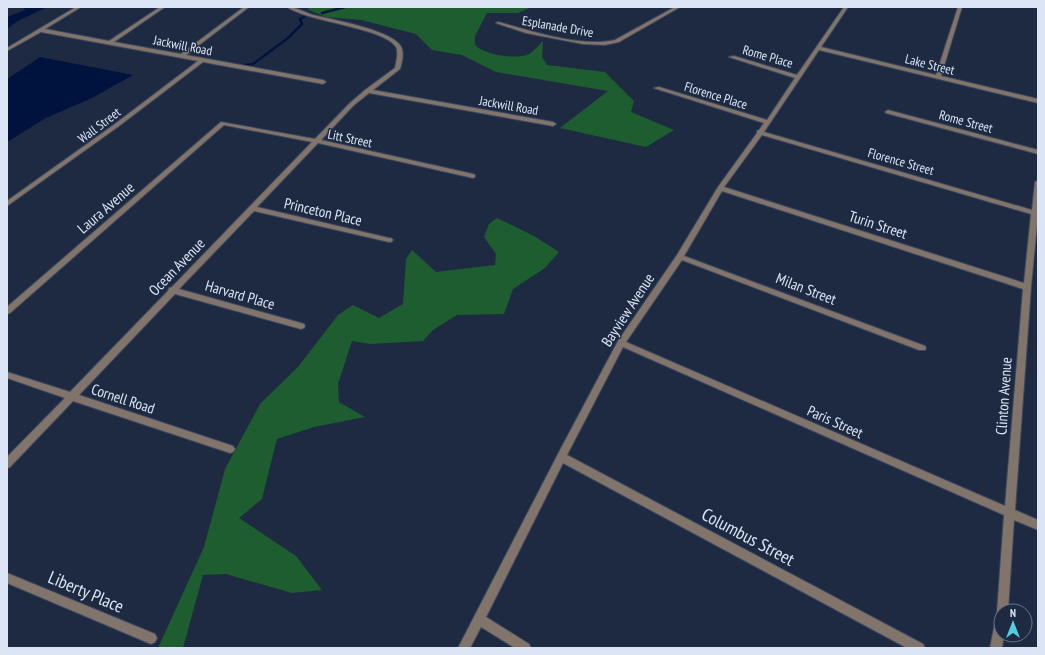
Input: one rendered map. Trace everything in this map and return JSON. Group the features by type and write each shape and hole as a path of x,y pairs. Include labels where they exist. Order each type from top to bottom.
{"street":[{"path":"7,50 79,7"},
{"path":"109,43 163,7"},
{"path":"182,56 247,7"},
{"name":"Ocean Avenue","path":"7,464 172,290 352,104 397,69 399,60 397,45 392,41 373,32 308,15 289,7"},
{"name":"Esplanade Drive","path":"498,23 526,32 583,43 605,44 617,41 678,7"},
{"name":"Bayview Avenue","path":"464,648 621,343 680,256 720,188 759,132 768,122 846,7"},
{"path":"938,77 960,7"},
{"name":"Jackwill Road","path":"40,30 322,82"},
{"name":"Lake Street","path":"817,48 1038,102"},
{"name":"Rome Place","path":"732,57 798,77"},
{"name":"Wall Street","path":"7,204 118,125 202,60"},
{"name":"Florence Place","path":"657,88 768,122"},
{"name":"Jackwill Road","path":"367,91 553,124"},
{"name":"Rome Street","path":"888,112 1038,152"},
{"name":"Litt Street","path":"223,123 473,176"},
{"name":"Laura Avenue","path":"7,311 223,123"},
{"name":"Florence Street","path":"759,132 1035,213"},
{"name":"Clinton Avenue","path":"1003,603 1027,287 1038,182"},
{"name":"Turin Street","path":"720,188 1027,287"},
{"name":"Princeton Place","path":"251,208 389,240"},
{"name":"Milan Street","path":"680,256 922,348"},
{"name":"Harvard Place","path":"172,290 301,326"},
{"name":"Paris Street","path":"621,343 1038,525"},
{"name":"Cornell Road","path":"7,375 230,449"},
{"name":"Columbus Street","path":"561,457 918,648"},
{"name":"Liberty Place","path":"7,578 152,638"},
{"path":"479,619 525,648"}],"green space":[{"path":"307,7 532,7 518,13 487,13 475,36 475,45 479,49 493,54 517,57 529,54 543,41 542,57 547,65 605,72 634,101 631,112 674,130 646,147 560,128 608,91 496,72 462,55 432,50 416,34 361,20 326,17 309,10"},
{"path":"497,218 534,236 559,252 545,268 513,289 504,314 457,315 433,330 423,341 370,344 352,341 338,384 339,402 365,417 314,427 277,439 262,499 239,518 296,556 322,590 292,593 226,574 203,575 183,648 158,648 204,547 225,469 260,404 298,367 338,315 353,305 379,318 403,304 406,259 412,250 436,272 495,265 496,254 484,237 489,224"}],"water":[{"path":"23,7 47,7 21,19 7,29 7,17 25,10"},
{"path":"40,57 133,75 92,98 46,118 7,142 7,79"}],"waterway":[{"path":"322,13 345,7"},
{"path":"244,65 253,64 288,38 302,24 300,19 304,17"}]}
